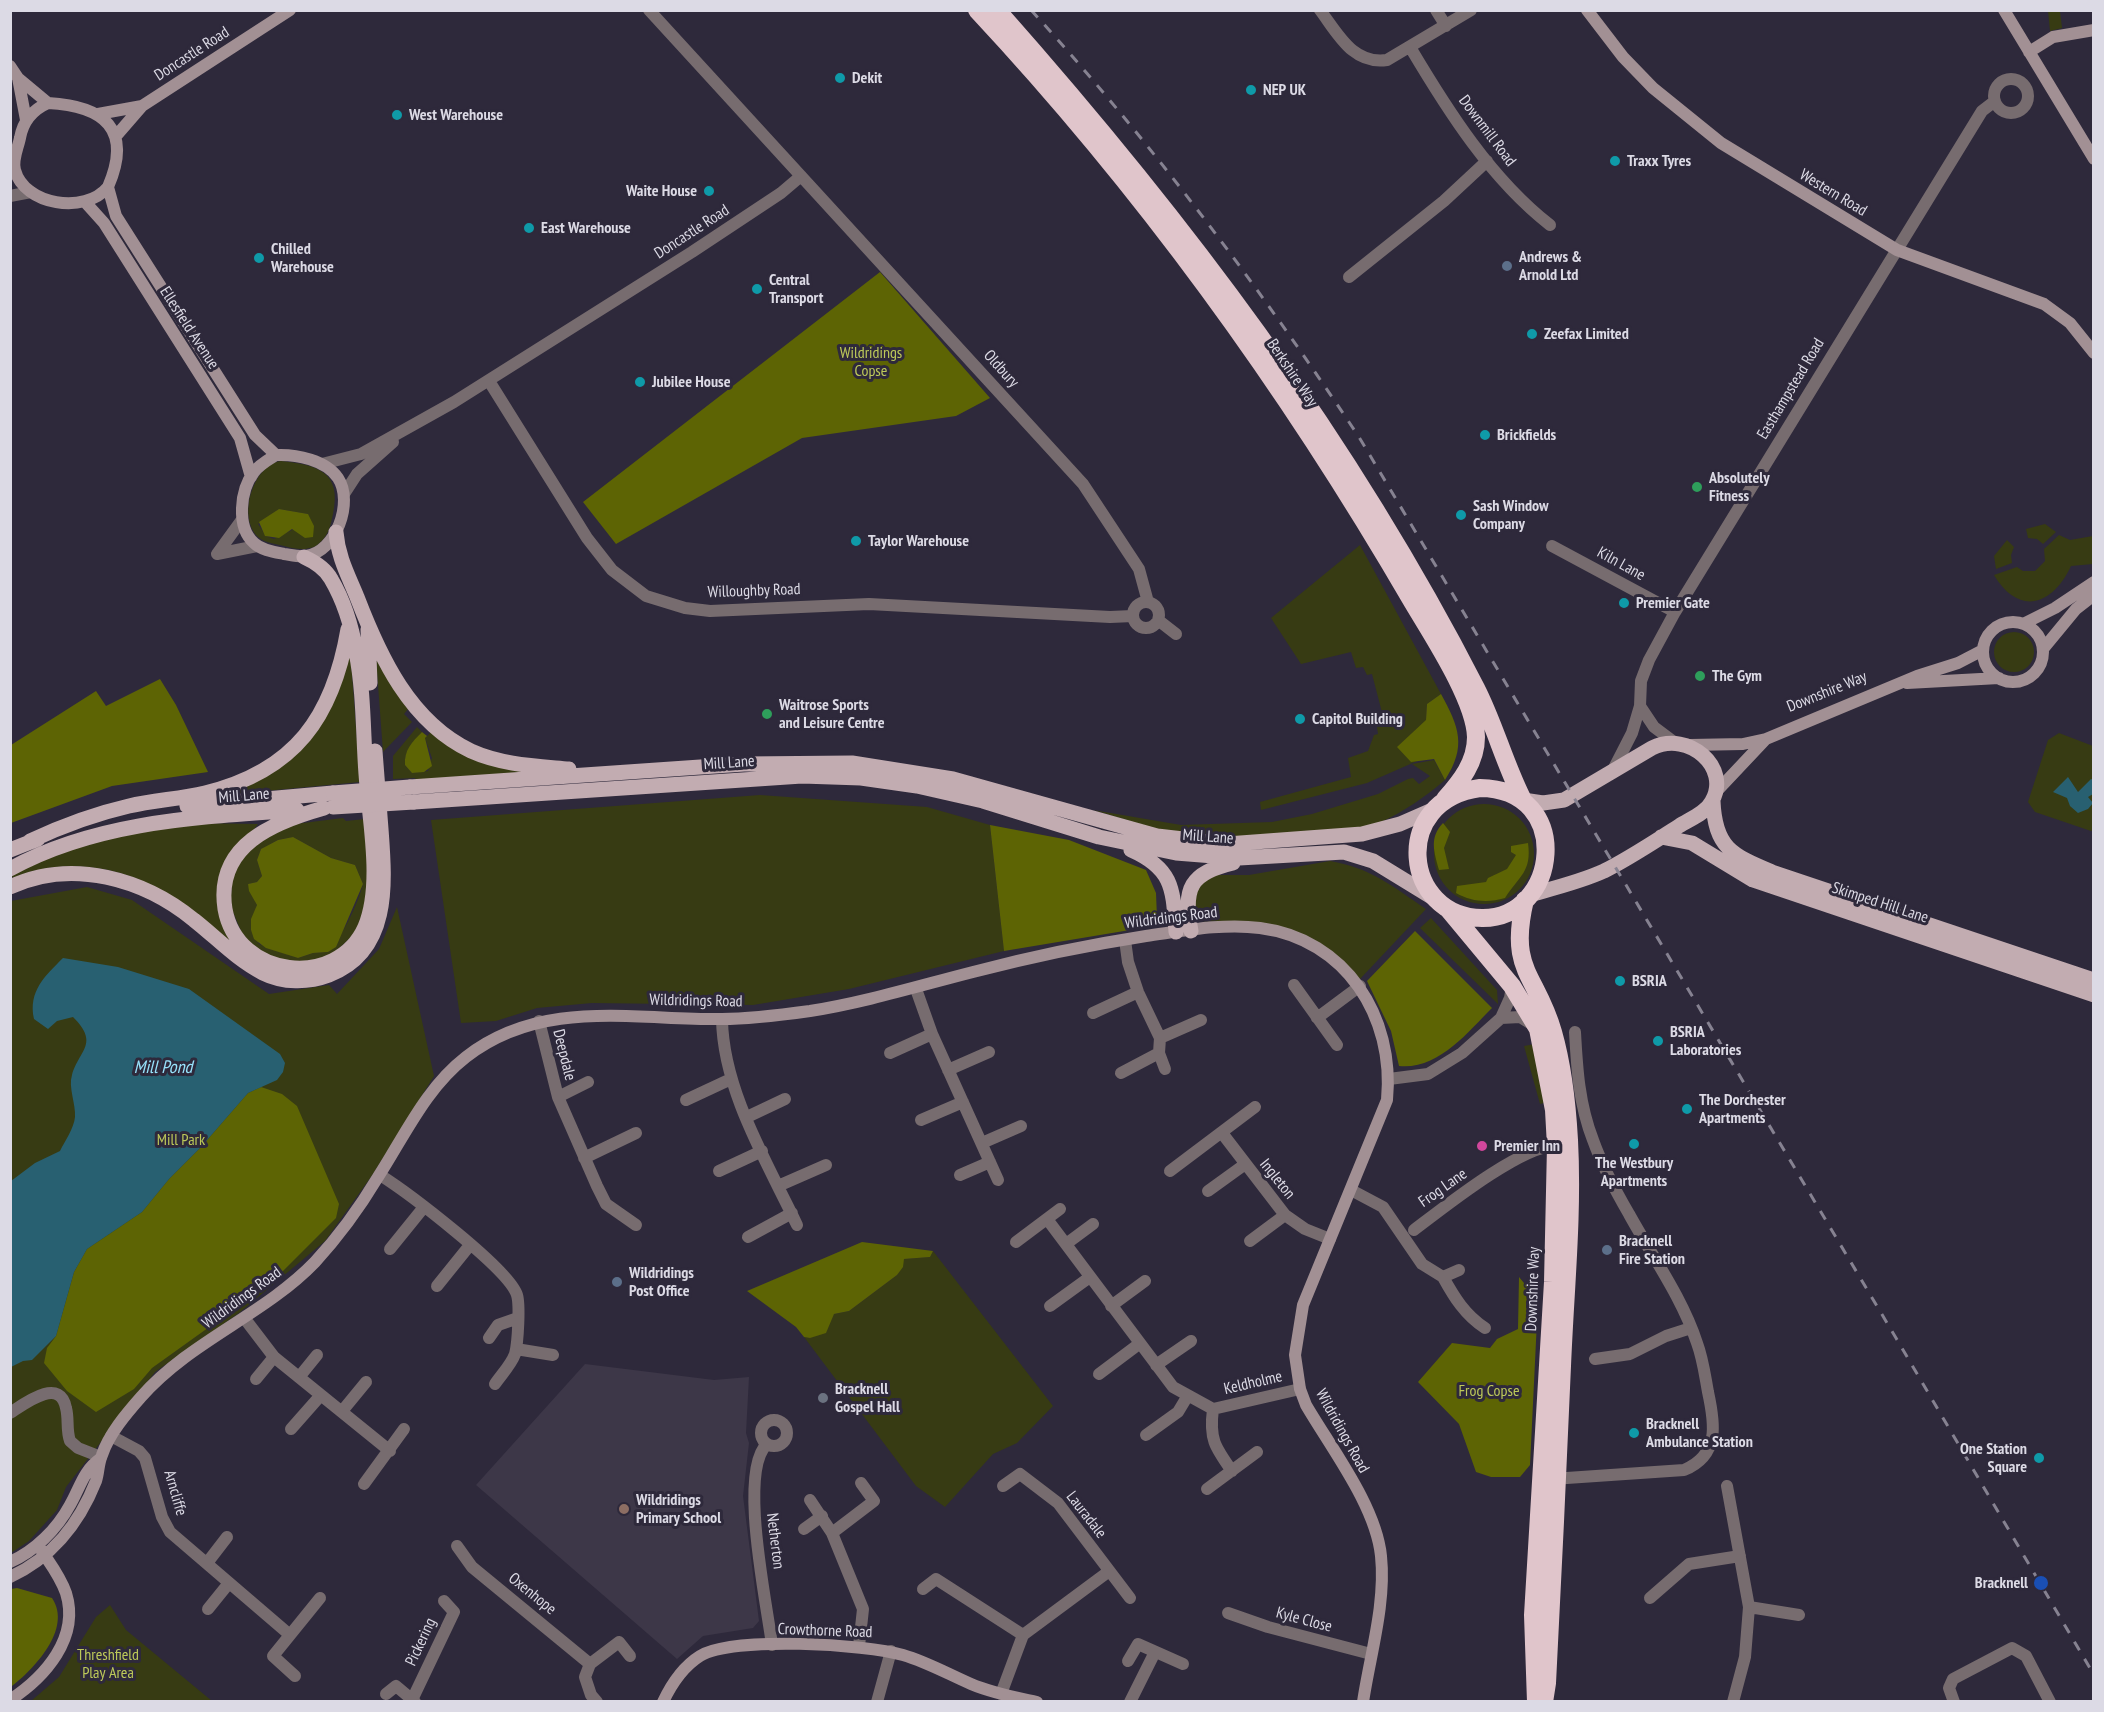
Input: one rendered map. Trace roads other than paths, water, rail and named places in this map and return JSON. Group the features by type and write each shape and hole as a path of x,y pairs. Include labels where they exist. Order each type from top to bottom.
{"highway":[{"name":"Berkshire Way","path":"977,10 1011,37 1167,210 1262,338 1318,420 1393,539 1477,690 1523,799"},
{"name":"Berkshire Way","path":"997,10 1011,37"},
{"name":"Berkshire Way","path":"1041,70 1231,318 1329,464 1465,696 1475,728 1475,746 1471,763 1438,805"},
{"path":"1480,788 1505,791 1523,799 1541,826 1546,850 1544,869 1527,898 1494,917 1473,917 1442,905 1423,876 1417,852 1422,827 1438,805 1480,788"},
{"name":"Downshire Way","path":"1527,898 1520,926 1520,956 1553,1032 1563,1081 1569,1140 1550,1479 1533,1615 1536,1701"},
{"name":"Downshire Way","path":"1442,905 1512,986 1538,1029 1553,1104 1556,1146 1547,1683 1544,1701"}],"main road":[{"path":"336,532 339,557 368,629 415,707 432,725 454,741 482,756 516,764 609,773"},
{"path":"304,557 317,564 330,577 349,624 357,655 373,855 370,910 358,938 331,962 305,969 274,965 252,953 230,926 224,903 227,875 238,853 259,834 281,821 330,803"},
{"path":"30,841 65,824 127,806 204,794 244,781 271,766 293,749 322,714 342,663 349,624"},
{"path":"10,887 41,877 67,874 109,877 134,885 171,904 243,962 275,978 310,980 328,976 345,967 362,952 373,936 383,900 384,865 368,629"},
{"path":"1523,799 1543,802 1564,800 1659,745 1674,742 1690,745"},
{"name":"Skimped Hill Lane","path":"1690,745 1711,765 1718,836 1729,850 1742,859 1772,872 2094,980"},
{"name":"Mill Lane","path":"10,869 52,849 122,829 213,816 609,773 783,762 885,766 998,790 1148,834 1227,844 1362,834 1400,824 1438,805"},
{"name":"Mill Lane","path":"412,794 833,776 888,782 949,793 1099,837 1176,853 1260,858 1330,851 1354,854 1385,868 1442,905"},
{"path":"1527,898 1604,871 1703,812 1714,797"},
{"name":"Mill Lane","path":"10,850 30,841 138,811 330,803"},
{"path":"1099,837 1138,853 1160,867 1173,890 1183,931"},
{"name":"Skimped Hill Lane","path":"1661,837 1692,843 1752,879 2094,995"},
{"path":"1183,931 1187,896 1195,880 1217,867 1260,858"}],"street":[{"name":"Doncastle Road","path":"116,136 142,106 290,10"},
{"path":"649,10 801,176"},
{"path":"1320,10 1350,49 1365,60 1387,60 1471,10"},
{"path":"1436,10 1446,26"},
{"name":"Western Road","path":"1587,10 1635,70 1685,116 1753,164 1897,250 2044,304 2070,323 2094,353"},
{"path":"2004,10 2094,159"},
{"path":"2029,52 2053,38 2094,30"},
{"name":"Downmill Road","path":"1410,47 1435,89 1487,161 1537,215 1550,225"},
{"path":"10,66 18,78 48,103 85,109 98,114 116,136 117,148 108,187 86,203 72,204 31,192 23,187 12,172 26,120 36,109 48,103"},
{"path":"18,78 26,120"},
{"name":"Easthampstead Road","path":"1611,772 1629,742 1640,705 1641,681 1648,660 1675,612 1982,111 1995,101"},
{"name":"Doncastle Road","path":"98,114 142,106"},
{"path":"1349,277 1444,201 1487,161"},
{"name":"Doncastle Road","path":"322,464 348,460 489,381 692,252 781,193 801,176"},
{"name":"Oldbury","path":"801,176 1083,484 1139,568 1148,602"},
{"name":"Ellesfield Avenue","path":"108,187 116,216 147,266 255,435 276,455"},
{"path":"10,196 31,192"},
{"name":"Ellesfield Avenue","path":"86,203 104,223 240,438 251,477"},
{"name":"Willoughby Road","path":"489,381 588,538 618,576 638,592 655,600 710,611 869,604 1110,617 1133,616"},
{"name":"Doncastle Road","path":"344,494 357,474 407,429"},
{"path":"276,455 294,456 322,464 338,478 344,494 336,532 323,548 304,557 257,546 217,554 241,521 251,477 259,466 276,455"},
{"path":"241,521 245,533 257,546"},
{"name":"Kiln Lane","path":"1552,546 1675,612"},
{"path":"2094,582 2055,608 2025,623 2004,623 1993,629 1985,641 1983,650 1987,666 1999,678 2009,681 2029,677 2038,668 2043,649 2076,609 2094,595"},
{"path":"1148,602 1158,608 1158,620 1152,626 1144,628 1136,624 1133,616 1137,605 1148,602"},
{"path":"1158,620 1176,634"},
{"path":"2025,623 2037,634 2043,649"},
{"name":"Downshire Way","path":"1690,745 1736,744 1766,739 1917,676 1958,663 1983,650"},
{"name":"Downshire Way","path":"1904,683 1999,678"},
{"path":"1640,705 1654,727 1674,742"},
{"name":"Downshire Way","path":"1714,797 1766,739"},
{"name":"Wildridings Road","path":"10,1577 45,1557 63,1539 80,1516 98,1474 100,1458 111,1436 155,1383 186,1358 288,1288 312,1265 347,1223 380,1175 431,1092 457,1065 494,1038 540,1021 592,1014 722,1019 811,1011 916,989 1040,955 1183,931 1254,927 1287,934 1327,954 1360,986 1379,1022 1389,1079 1388,1100 1303,1305 1295,1355 1300,1389 1306,1405 1366,1507 1377,1534 1382,1570 1363,1701"},
{"path":"1125,940 1128,962 1138,992 1160,1038 1159,1053 1165,1069"},
{"path":"1294,985 1337,1045"},
{"path":"1317,1018 1360,986"},
{"path":"1389,1079 1413,1078 1436,1070 1471,1046 1501,1018 1510,998 1512,986"},
{"path":"916,989 932,1034 998,1180"},
{"path":"1093,1013 1138,992"},
{"path":"1501,1018 1520,1017 1538,1029"},
{"path":"722,1019 722,1043 731,1079 794,1219 748,1236"},
{"path":"1160,1038 1201,1020"},
{"name":"Deepdale","path":"540,1021 558,1096 584,1158 606,1204 636,1225"},
{"path":"1550,1479 1674,1472 1696,1465 1709,1448 1715,1424 1697,1343 1673,1290 1612,1184 1593,1140 1584,1113 1578,1082 1575,1032"},
{"path":"890,1053 932,1034"},
{"path":"948,1070 989,1052"},
{"path":"1121,1073 1159,1053"},
{"path":"686,1100 731,1079"},
{"name":"Deepdale","path":"558,1096 588,1082"},
{"path":"747,1117 785,1099"},
{"path":"921,1119 963,1102"},
{"path":"1170,1171 1255,1107"},
{"path":"982,1143 1022,1126"},
{"path":"584,1158 636,1133"},
{"name":"Ingleton","path":"1222,1133 1285,1215 1305,1229 1330,1239"},
{"name":"Frog Lane","path":"1414,1230 1473,1186 1531,1151 1544,1145 1556,1146"},
{"path":"719,1171 762,1150"},
{"path":"960,1175 990,1162"},
{"path":"778,1186 826,1165"},
{"name":"Ingleton","path":"1208,1191 1245,1165"},
{"path":"380,1175 424,1207 508,1278 516,1293 518,1318 516,1350 495,1384"},
{"path":"1351,1190 1383,1207 1422,1264 1443,1277 1467,1313 1485,1328"},
{"path":"390,1249 424,1207"},
{"path":"1016,1242 1060,1209"},
{"name":"Ingleton","path":"1250,1241 1285,1215"},
{"name":"Keldholme","path":"1047,1219 1139,1344 1173,1387 1187,1397 1213,1409 1300,1389"},
{"path":"1066,1244 1093,1224"},
{"path":"437,1286 470,1245"},
{"path":"1443,1277 1460,1270"},
{"path":"1050,1306 1090,1277"},
{"path":"1111,1306 1145,1281"},
{"path":"489,1338 498,1325 518,1318"},
{"path":"245,1319 274,1357 343,1410 390,1451"},
{"path":"1595,1359 1630,1354 1690,1328"},
{"path":"1156,1365 1191,1341"},
{"path":"1099,1374 1139,1344"},
{"path":"516,1350 553,1356"},
{"path":"300,1376 317,1355"},
{"path":"256,1379 274,1357"},
{"path":"343,1410 366,1382"},
{"path":"10,1413 41,1394 58,1396 66,1407 70,1442 100,1458"},
{"path":"291,1429 321,1395"},
{"path":"1146,1435 1178,1412 1187,1397"},
{"name":"Keldholme","path":"1213,1409 1211,1427 1214,1446 1232,1471"},
{"path":"364,1484 404,1429"},
{"name":"Arncliffe","path":"111,1436 139,1451 146,1458 162,1517 170,1532 290,1635"},
{"name":"Netherton","path":"766,1444 759,1451 757,1458 754,1509 772,1645"},
{"path":"1207,1489 1257,1452"},
{"name":"Wildridings Road","path":"10,1562 38,1545 67,1510 88,1468 100,1458"},
{"name":"Lauradale","path":"1004,1486 1020,1474 1058,1503 1108,1572 1130,1598"},
{"path":"832,1533 873,1501 861,1483"},
{"path":"1727,1486 1749,1607 1745,1657 1733,1701"},
{"path":"810,1500 832,1533 863,1609 859,1646"},
{"path":"804,1529 822,1516"},
{"path":"207,1563 227,1537"},
{"path":"10,1700 41,1676 56,1657 64,1638 68,1603 58,1574 38,1545"},
{"name":"Oxenhope","path":"457,1546 472,1567 590,1664"},
{"path":"1650,1598 1689,1564 1740,1556"},
{"path":"1001,1694 1023,1635 1108,1572"},
{"path":"922,1589 936,1579 1023,1635"},
{"path":"208,1609 229,1583"},
{"path":"295,1676 273,1656 320,1598"},
{"name":"Pickering","path":"386,1694 396,1686 414,1701 454,1612 444,1600"},
{"path":"1749,1607 1799,1615"},
{"name":"Kyle Close","path":"1228,1613 1268,1627 1371,1654"},
{"path":"590,1699 585,1677 590,1664 619,1642 630,1656"},
{"path":"1128,1661 1138,1644 1183,1664"},
{"name":"Crowthorne Road","path":"663,1701 676,1679 700,1656 720,1648 772,1645 859,1646 891,1651 1001,1694 1037,1701"},
{"path":"1953,1701 1949,1688 1953,1678 2012,1648 2026,1656 2050,1701"},
{"path":"877,1701 891,1651"},
{"path":"1130,1701 1155,1652"}],"water":[{"path":"2068,777 2078,792 2091,779 2093,780 2093,794 2088,797 2093,803 2088,809 2078,813 2070,806 2067,798 2053,792"},
{"name":"Mill Pond","path":"63,958 118,967 189,989 280,1054 285,1063 283,1072 277,1080 248,1093 142,1212 87,1249 74,1272 56,1336 32,1360 23,1361 11,1367 11,1181 35,1163 60,1151 67,1139 75,1117 71,1080 86,1041 81,1026 73,1017 57,1021 48,1029 34,1019 33,1000 36,992 44,978"}],"railway":[{"path":"1031,10 1162,164 1283,326 1359,437 2094,1675"}],"place":[{"name":"Dekit","path":"840,78"},
{"name":"NEP UK","path":"1251,90"},
{"name":"West Warehouse","path":"397,115"},
{"name":"Traxx Tyres","path":"1615,161"},
{"name":"Waite House","path":"709,191"},
{"name":"East Warehouse","path":"529,228"},
{"name":"Chilled Warehouse","path":"259,258"},
{"name":"Andrews & Arnold Ltd","path":"1507,266"},
{"name":"Central Transport","path":"757,289"},
{"name":"Zeefax Limited","path":"1532,334"},
{"name":"Jubilee House","path":"640,382"},
{"name":"Brickfields","path":"1485,435"},
{"name":"Absolutely Fitness","path":"1697,487"},
{"name":"Sash Window Company","path":"1461,515"},
{"name":"Taylor Warehouse","path":"856,541"},
{"name":"Premier Gate","path":"1624,603"},
{"name":"The Gym","path":"1700,676"},
{"name":"Waitrose Sports and Leisure Centre","path":"767,714"},
{"name":"Capitol Building","path":"1300,719"},
{"name":"BSRIA","path":"1620,981"},
{"name":"BSRIA Laboratories","path":"1658,1041"},
{"name":"The Dorchester Apartments","path":"1687,1109"},
{"name":"The Westbury Apartments","path":"1634,1144"},
{"name":"Premier Inn","path":"1482,1146"},
{"name":"Bracknell Fire Station","path":"1607,1250"},
{"name":"Wildridings Post Office","path":"617,1282"},
{"name":"Bracknell Gospel Hall","path":"823,1398"},
{"name":"Bracknell Ambulance Station","path":"1634,1433"},
{"name":"One Station Square","path":"2039,1458"},
{"name":"Wildridings Primary School","path":"624,1509"},
{"name":"Bracknell","path":"2041,1583"}],"park label":[{"name":"Wildridings Copse","path":"871,362"},
{"name":"Mill Park","path":"181,1140"},
{"name":"Frog Copse","path":"1489,1391"},
{"name":"Threshfield Play Area","path":"108,1664"}]}
